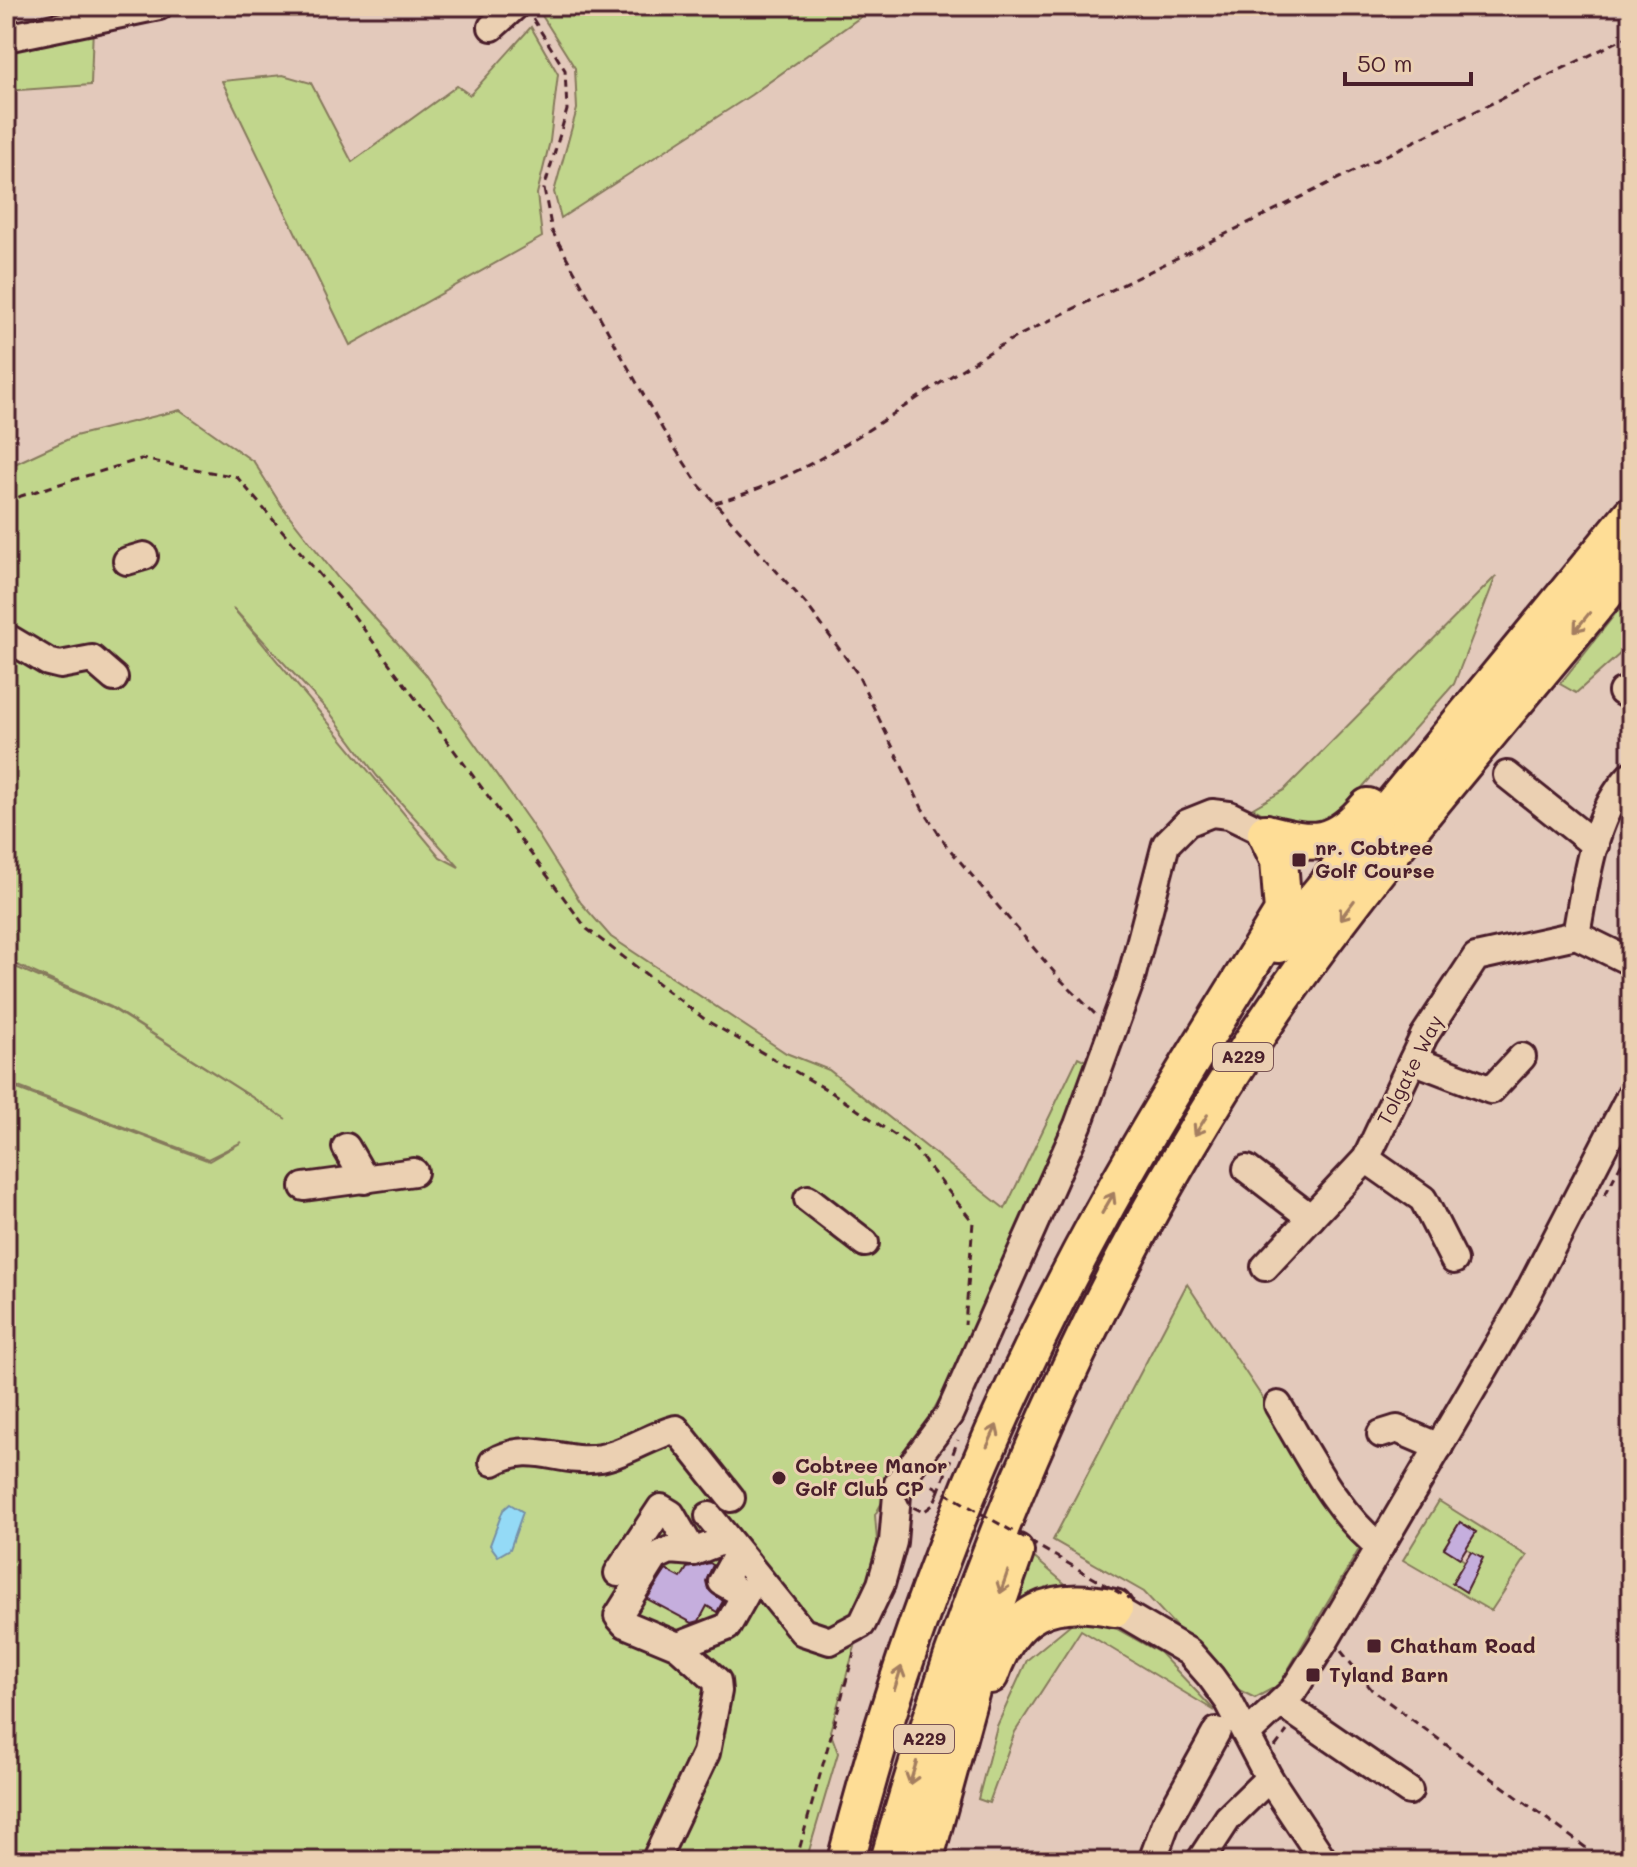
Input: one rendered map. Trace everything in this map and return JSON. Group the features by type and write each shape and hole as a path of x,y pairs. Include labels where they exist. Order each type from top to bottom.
{"highway":[{"name":"A229","path":"846,1861 887,1715 928,1586 1001,1415 1099,1218 1201,1048 1247,983 1372,825 1549,618 1631,515"},
{"name":"A229","path":"889,1861 964,1619 1030,1452 1104,1298 1179,1161 1259,1032 1316,952 1385,861 1631,562"},
{"path":"1266,833 1316,843 1347,830 1480,683 1549,618"},
{"path":"1201,1048 1283,912 1279,860 1266,833"},
{"path":"926,1851 987,1632 1104,1298"},
{"path":"926,1851 955,1780 995,1662 1010,1635 1029,1616 1046,1606 1079,1601 1125,1606"},
{"path":"825,1861 844,1799 887,1715"}],"street":[{"path":"6,38 159,6"},
{"path":"492,27 524,12"},
{"path":"6,637 48,662 60,665 92,659 114,678"},
{"path":"1507,775 1595,845"},
{"path":"1631,775 1613,793 1595,845 1576,935 1631,962"},
{"path":"709,1516 803,1632 830,1641 862,1624 881,1584 893,1542 898,1483 949,1415 1078,1125 1130,982 1159,861 1174,833 1187,823 1212,813 1229,815 1266,833"},
{"name":"Tolgate Way","path":"1265,1267 1366,1159 1424,1036 1476,957 1576,935"},
{"path":"1413,1060 1491,1090 1522,1057"},
{"path":"1247,1734 1281,1703 1326,1639 1524,1301 1631,1094"},
{"path":"346,1147 365,1180"},
{"path":"1366,1159 1423,1199 1454,1260"},
{"path":"1247,1169 1311,1218"},
{"path":"304,1187 414,1172"},
{"path":"808,1199 865,1243"},
{"path":"1278,1405 1344,1509 1364,1534 1380,1547"},
{"path":"493,1462 527,1449 558,1458 597,1459 620,1453 676,1429 731,1498"},
{"path":"1381,1434 1397,1429 1439,1447"},
{"path":"618,1573 658,1504 671,1514 693,1552"},
{"path":"655,1861 706,1753 718,1691 717,1681 678,1646 625,1624 618,1616 655,1557 670,1550 693,1552 732,1546"},
{"path":"678,1646 727,1627 745,1595 722,1582 732,1546"},
{"path":"1125,1606 1189,1652 1229,1702 1269,1778 1324,1861"},
{"path":"1281,1703 1409,1791"},
{"path":"1152,1861 1166,1823 1217,1731"},
{"path":"1200,1861 1228,1818 1269,1778"}],"path":[{"path":"524,12 565,70 567,110 544,189 552,231 663,430 715,503 807,605 857,673 922,808 946,845 1060,979 1112,1030"},
{"path":"715,503 749,494 833,450 957,369 1016,337 1631,35"},
{"path":"6,504 21,496 141,459 237,477 351,612 587,929 707,1021 831,1092 914,1148 973,1222 964,1339"},
{"path":"938,1493 933,1505 923,1512 911,1506 905,1494 916,1484 930,1484 1125,1606"},
{"path":"796,1861 862,1624"},
{"path":"1326,1639 1351,1659 1372,1690 1604,1861"}],"green space":[{"path":"536,6 876,6 751,95 561,218 554,192 577,109 575,68"},
{"path":"93,25 91,85 6,91 6,46"},
{"path":"531,27 558,74 550,141 537,194 542,237 350,345 222,81 283,75 311,83 352,162 457,86 470,95"},
{"path":"180,410 254,462 281,505 338,578 424,672 530,822 581,903 611,937 786,1053 829,1070 1005,1209 1078,1057 1092,1064 943,1393 875,1515 879,1566 830,1731 838,1753 806,1861 6,1861 6,1098 15,1088 209,1161 242,1142 208,1159 16,1086 6,1093 6,963 111,1008 286,1119 111,1007 6,960 6,468 75,436","holes":["233,608 330,713 377,776 459,867 440,857"]},
{"path":"1496,576 1454,684 1335,818 1283,826 1253,808 1284,790"},
{"path":"1631,594 1631,644 1576,693 1560,684"},
{"path":"1187,1284 1361,1546 1279,1685 1255,1698 1231,1686 1144,1592 1053,1540"},
{"path":"1439,1501 1527,1556 1491,1611 1403,1560","holes":["1460,1522 1476,1532 1466,1548 1482,1558 1466,1591 1452,1583 1465,1561 1444,1548"]},
{"path":"1031,1555 1076,1593 1007,1631"},
{"path":"1078,1618 1117,1629 1160,1653 1215,1711 1081,1630 1015,1732 989,1803 978,1799 997,1726 1027,1660"}],"water":[{"path":"510,1504 523,1512 510,1549 498,1556 490,1545 503,1510"}],"building":[{"path":"1460,1522 1476,1532 1460,1558 1444,1548"},
{"path":"1471,1551 1483,1558 1466,1592 1452,1583"},
{"path":"713,1565 706,1581 708,1589 723,1601 717,1612 707,1606 699,1621 692,1623 647,1599 666,1570 681,1578 687,1568"}],"place":[{"name":"nr. Cobtree Golf Course","path":"1299,860"},
{"name":"Cobtree Manor Golf Club CP","path":"779,1478"},
{"name":"Chatham Road","path":"1374,1646"},
{"name":"Tyland Barn","path":"1313,1675"}]}
